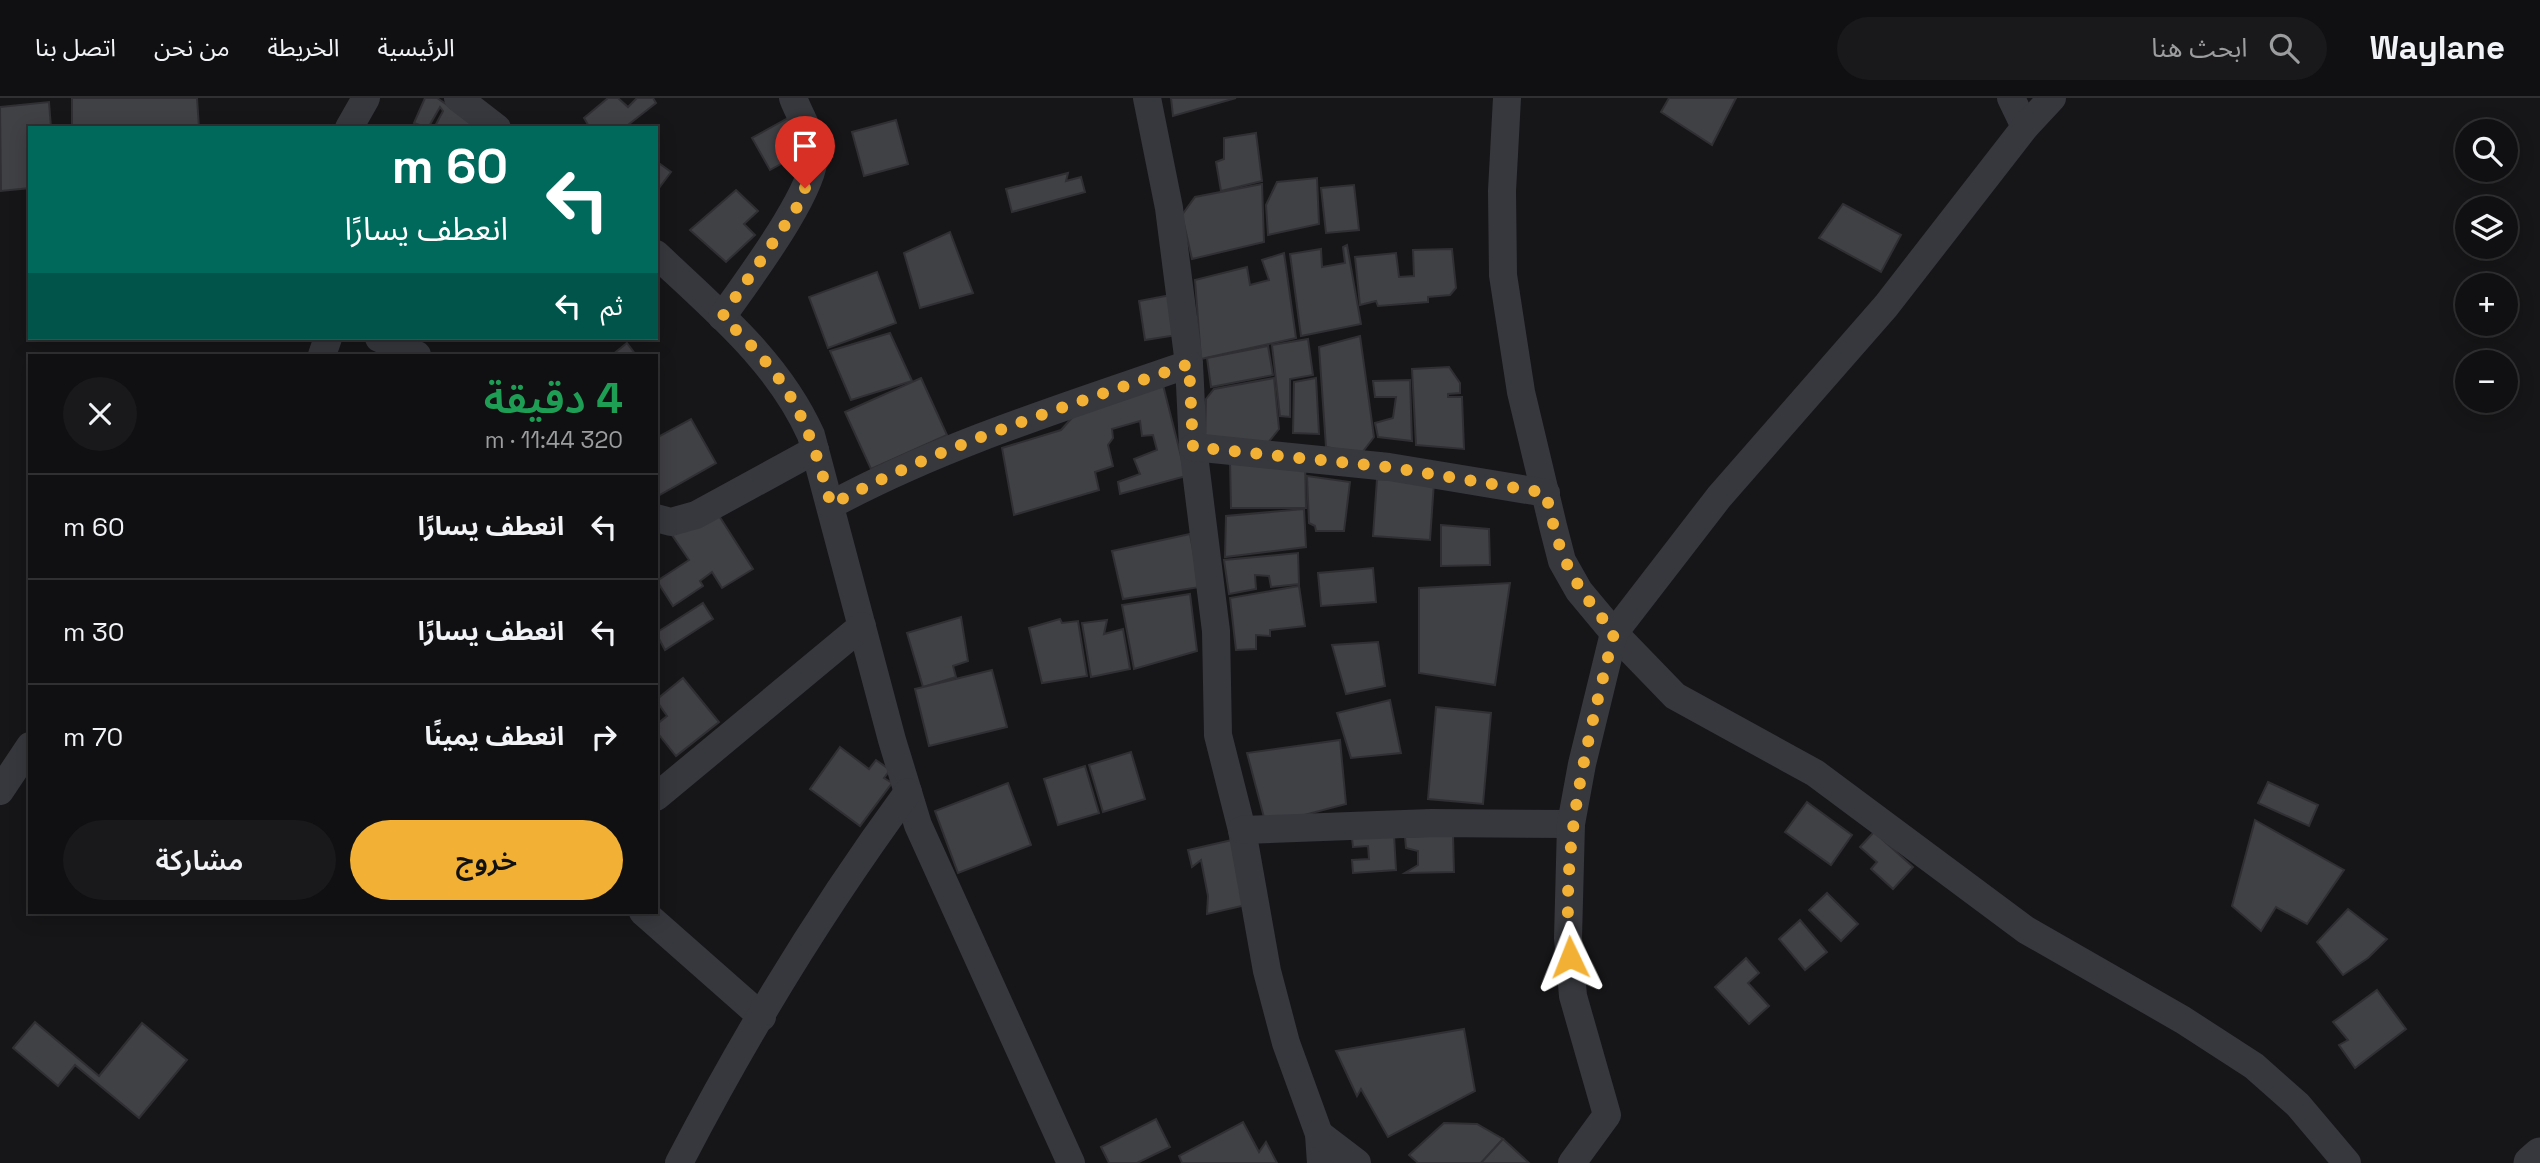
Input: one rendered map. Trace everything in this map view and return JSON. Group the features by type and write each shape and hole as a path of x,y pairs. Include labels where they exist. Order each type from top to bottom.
{"street":[{"path":"350,126 366,98"},
{"path":"458,98 494,126"},
{"path":"722,317 796,209 805,188 815,154 793,98"},
{"path":"1147,98 1169,208 1189,364 1193,447 1216,631 1218,735 1242,830 1267,971 1286,1043 1319,1134 1321,1163"},
{"path":"1507,98 1502,191 1503,275 1521,392 1562,561 1579,591 1614,633 1675,696 1815,773 2026,930 2183,1020 2254,1066 2298,1105 2347,1163"},
{"path":"2011,98 2025,127"},
{"path":"1572,1163 1607,1115 1573,996 1568,938 1571,824 1582,764 1614,633 1719,497 1886,306 2025,127 2052,98"},
{"path":"658,256 779,376 800,411 816,450 918,825 949,899 1071,1163"},
{"path":"383,340 415,354"},
{"path":"831,505 861,489 1017,423 1189,364"},
{"path":"1193,447 1388,467 1546,493"},
{"path":"658,519 671,522 696,515 816,450"},
{"path":"658,795 862,626"},
{"path":"0,791 28,749"},
{"path":"679,1163 718,1089 848,873 908,792"},
{"path":"1242,830 1431,823 1571,824"},
{"path":"645,914 762,1017"},
{"path":"1319,1134 1357,1163"},
{"path":"2531,1163 2540,1155"}],"building":[{"path":"72,98 197,98 199,126 72,126"},
{"path":"425,98 437,98 478,126 435,126 443,111 440,107 429,126 414,123"},
{"path":"608,98 618,98 628,107 637,98 653,98 656,103 627,126 589,126 584,118"},
{"path":"1171,98 1236,98 1173,116"},
{"path":"1669,98 1736,98 1712,145 1661,112"},
{"path":"49,102 51,126 28,126 28,188 1,191 0,107"},
{"path":"788,118 806,150 770,170 752,138"},
{"path":"896,120 908,164 864,176 852,132"},
{"path":"1256,133 1262,181 1221,191 1216,162 1224,159 1224,138"},
{"path":"658,162 671,172 658,189"},
{"path":"1068,173 1066,181 1081,177 1085,192 1012,212 1006,189"},
{"path":"1317,178 1319,224 1268,235 1266,205 1277,182"},
{"path":"1262,184 1264,242 1192,259 1182,215 1195,197"},
{"path":"1354,185 1359,230 1326,233 1321,188"},
{"path":"736,190 758,211 744,224 755,235 726,262 690,230"},
{"path":"1843,204 1901,235 1881,272 1819,238"},
{"path":"950,232 973,293 920,308 904,253"},
{"path":"1347,245 1361,324 1301,336 1290,254 1321,249 1322,267 1345,263 1343,247"},
{"path":"1452,249 1456,288 1450,295 1428,297 1428,302 1378,306 1376,301 1360,305 1355,257 1396,253 1399,277 1414,276 1413,250"},
{"path":"1284,253 1296,338 1201,359 1195,280 1247,267 1250,285 1269,280 1262,260"},
{"path":"877,272 896,323 828,348 809,297"},
{"path":"1171,295 1177,335 1145,340 1139,301"},
{"path":"890,333 912,381 851,400 830,351"},
{"path":"1360,336 1374,437 1361,454 1326,447 1319,347"},
{"path":"1308,339 1313,375 1290,379 1290,417 1280,416 1272,345"},
{"path":"627,343 635,354 613,354"},
{"path":"1268,346 1273,375 1211,387 1207,358"},
{"path":"1449,367 1460,383 1460,393 1448,394 1448,397 1462,397 1464,449 1416,445 1412,369"},
{"path":"921,378 947,435 871,469 845,412"},
{"path":"1274,378 1279,429 1267,444 1205,438 1206,399 1214,389"},
{"path":"1316,378 1319,434 1293,433 1294,382"},
{"path":"1410,380 1412,441 1378,437 1375,423 1393,418 1396,397 1375,397 1373,381"},
{"path":"1163,385 1186,476 1120,494 1118,482 1140,474 1134,459 1157,450 1153,435 1142,436 1140,421 1112,429 1113,438 1108,445 1113,466 1095,472 1099,490 1014,515 1002,448 1061,430 1080,409"},
{"path":"691,419 716,463 658,496 658,437"},
{"path":"1230,461 1305,461 1306,508 1231,508"},
{"path":"1307,476 1350,482 1344,531 1316,531 1315,526 1309,523"},
{"path":"1377,479 1434,482 1430,540 1373,536"},
{"path":"714,508 753,569 722,588 712,572 700,581 703,586 673,606 658,580 689,560 672,535"},
{"path":"1304,509 1306,547 1225,557 1226,516"},
{"path":"1441,525 1489,529 1490,565 1441,566"},
{"path":"1190,534 1200,587 1123,599 1112,551"},
{"path":"1298,553 1299,584 1271,587 1269,576 1255,575 1256,589 1229,594 1224,560"},
{"path":"1373,568 1376,602 1321,606 1318,573"},
{"path":"1510,583 1495,685 1419,673 1419,588"},
{"path":"1299,586 1305,626 1270,630 1270,636 1256,635 1256,649 1236,650 1230,598"},
{"path":"1190,594 1197,651 1134,669 1122,605"},
{"path":"703,603 713,619 665,650 658,632"},
{"path":"961,617 968,661 953,666 956,677 923,687 907,633"},
{"path":"1060,619 1062,623 1078,621 1087,676 1042,683 1029,628"},
{"path":"1107,620 1104,634 1123,629 1130,669 1091,677 1082,623"},
{"path":"1378,642 1385,686 1346,694 1332,645"},
{"path":"992,670 1007,727 929,746 915,689"},
{"path":"683,678 719,722 676,756 658,734 658,723 667,716 658,698"},
{"path":"1390,700 1401,753 1351,758 1337,713"},
{"path":"1436,707 1491,713 1483,804 1428,799"},
{"path":"1340,740 1346,804 1266,825 1247,753"},
{"path":"840,747 869,769 876,760 890,770 884,778 892,783 860,826 810,789"},
{"path":"1131,752 1145,799 1103,812 1089,765"},
{"path":"1085,766 1099,813 1058,825 1044,779"},
{"path":"2268,782 2318,805 2309,826 2258,803"},
{"path":"1008,783 1031,845 958,873 935,811"},
{"path":"1807,802 1852,835 1831,865 1785,832"},
{"path":"2255,820 2344,870 2307,924 2276,907 2261,931 2232,906"},
{"path":"1874,832 1913,867 1893,889 1871,869 1877,862 1860,847"},
{"path":"1394,835 1396,870 1353,873 1352,860 1369,859 1368,846 1353,847 1352,838"},
{"path":"1453,835 1454,872 1405,873 1418,865 1418,851 1406,848 1405,837"},
{"path":"1232,840 1246,905 1207,914 1208,896 1201,860 1192,867 1188,850"},
{"path":"1827,893 1858,924 1841,941 1809,910"},
{"path":"2348,909 2387,939 2368,958 2343,975 2317,942"},
{"path":"1800,920 1827,952 1805,970 1779,939"},
{"path":"1746,958 1759,973 1748,983 1769,1006 1749,1024 1715,987"},
{"path":"2377,990 2406,1029 2355,1068 2339,1045 2348,1040 2333,1022"},
{"path":"35,1022 99,1076 142,1023 187,1060 139,1118 75,1065 58,1086 13,1048"},
{"path":"1464,1029 1475,1091 1388,1137 1361,1089 1357,1096 1336,1051"},
{"path":"1156,1119 1170,1147 1137,1163 1109,1163 1101,1147"},
{"path":"1243,1122 1259,1152 1266,1142 1277,1163 1182,1163 1179,1156"},
{"path":"1444,1123 1477,1124 1503,1139 1481,1163 1418,1163 1409,1155"},
{"path":"1503,1139 1529,1163 1481,1163"}],"route":[{"path":"805,188 796,209 769,244 722,317 779,376 800,411 811,435 831,505 861,489 1017,423 1189,364 1193,447 1388,467 1546,493 1562,561 1579,591 1614,633 1582,764 1571,824 1568,938 1570,957"}]}
